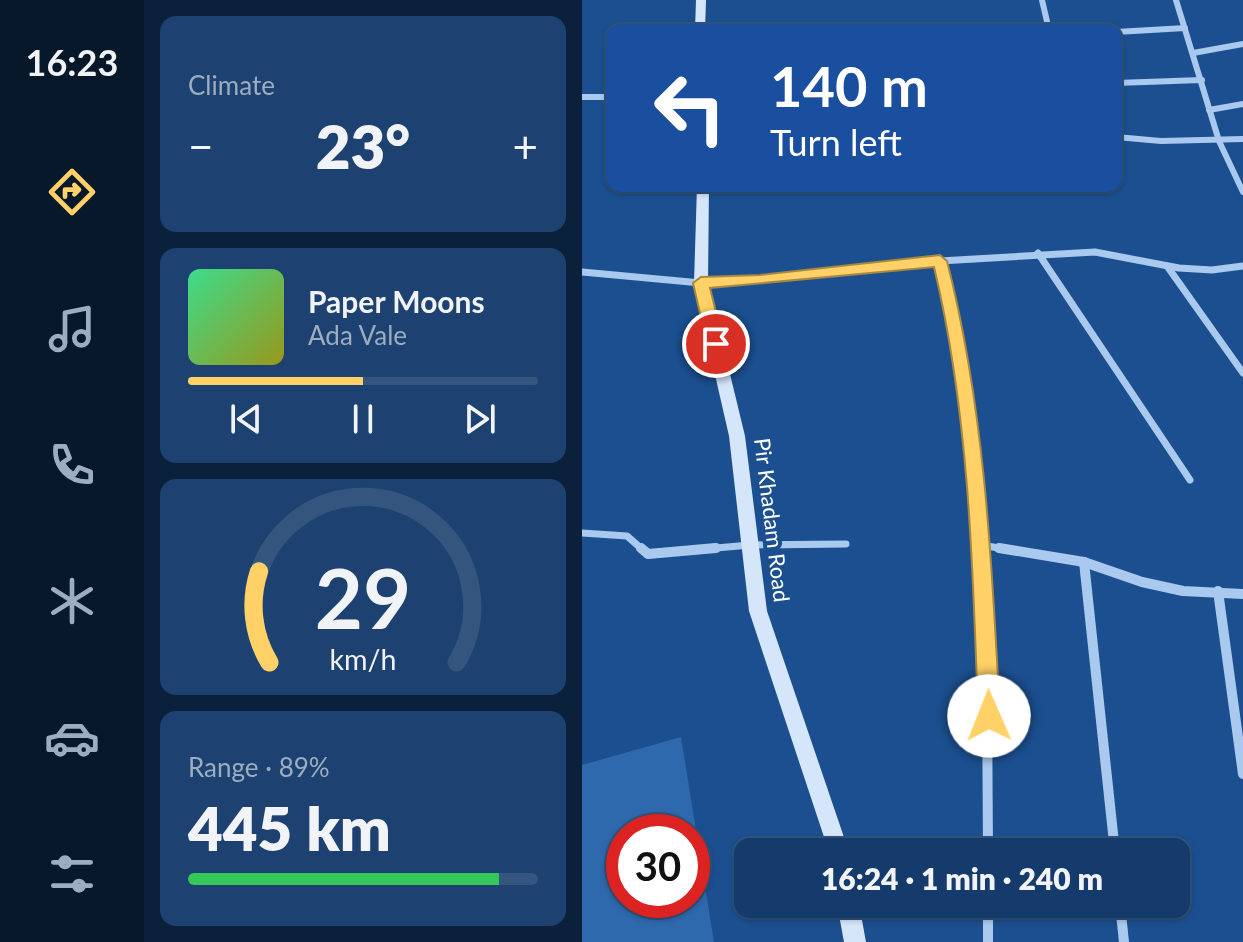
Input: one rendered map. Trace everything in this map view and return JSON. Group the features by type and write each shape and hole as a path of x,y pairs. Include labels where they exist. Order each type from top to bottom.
{"street":[{"path":"700,24 701,0"},
{"path":"1042,0 1048,24"},
{"path":"1176,0 1219,141 1243,192"},
{"path":"1122,32 1185,28"},
{"path":"1193,53 1243,44"},
{"path":"1122,83 1202,80"},
{"path":"582,97 606,97"},
{"path":"1209,110 1243,104"},
{"path":"1122,137 1243,139"},
{"name":"Pir Khadam Road","path":"703,192 701,283 737,436 758,611 834,838"},
{"path":"582,272 701,283 1038,253 1095,252 1166,266 1212,270 1243,266"},
{"path":"1038,253 1190,480"},
{"path":"940,261 954,318 981,545 989,688 988,838"},
{"path":"1166,266 1243,373"},
{"path":"582,533 627,536 648,554 750,545 846,544"},
{"path":"981,545 1084,562 1142,582 1183,591 1243,594"},
{"path":"1084,562 1114,838"},
{"path":"1218,591 1243,774"},
{"path":"851,918 855,942"},
{"path":"988,918 988,942"},
{"path":"1121,918 1124,942"}],"shaded area":[{"path":"681,737 693,814 606,814 606,918 710,917 714,942 582,942 582,765"}],"route":[{"path":"716,344 701,283 760,280 940,261 954,318 981,536 989,716"}]}
